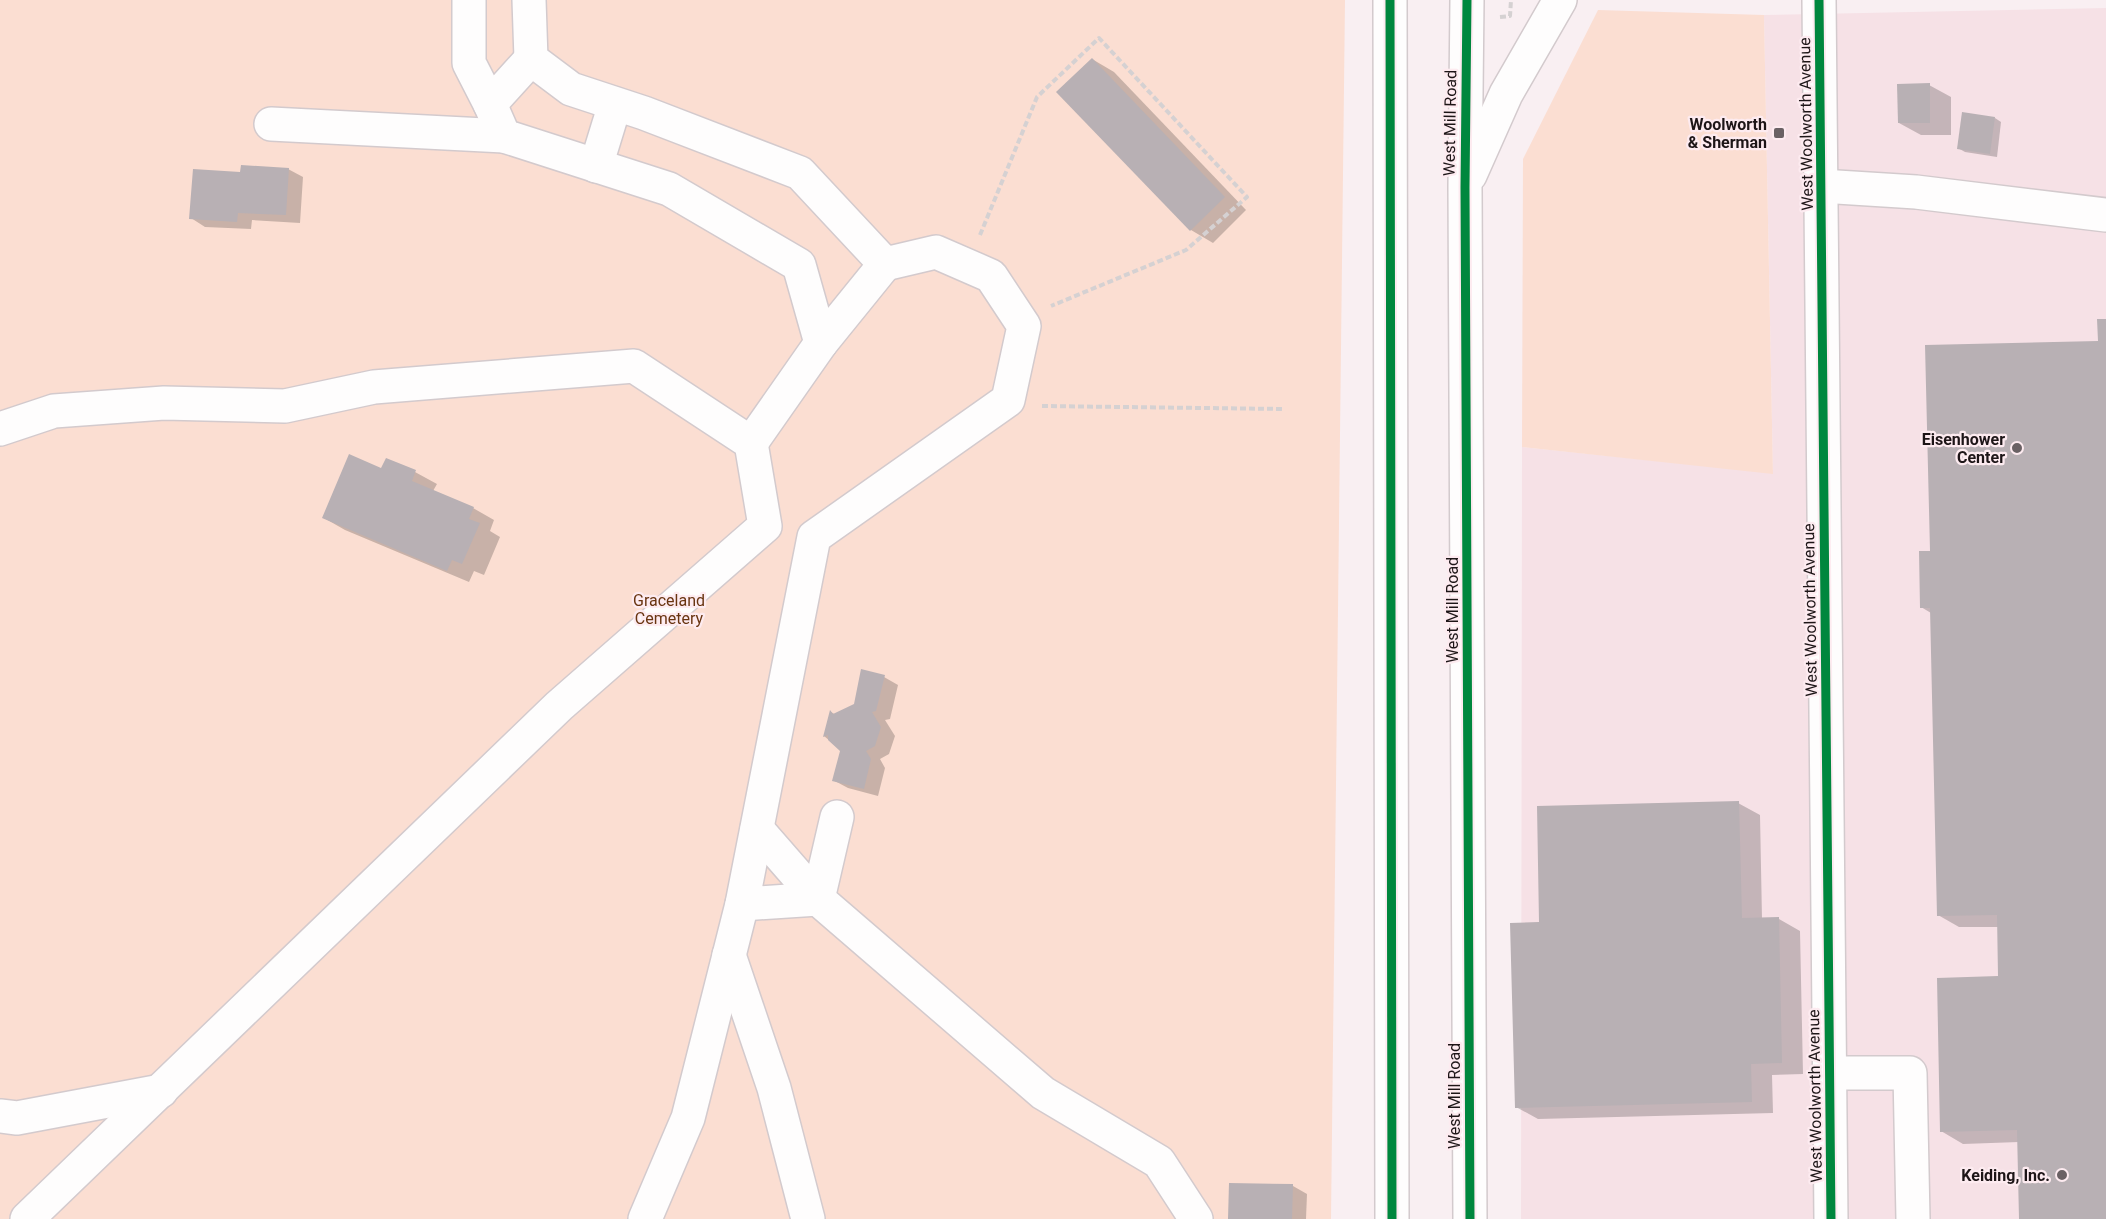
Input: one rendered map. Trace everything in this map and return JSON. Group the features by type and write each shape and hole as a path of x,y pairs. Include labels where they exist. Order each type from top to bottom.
{"main road":[{"path":"469,0 469,63 504,136"},
{"path":"490,104 531,59 529,0"},
{"path":"1390,0 1392,1219"},
{"name":"West Mill Road","path":"1467,0 1465,187 1470,1219"},
{"path":"1465,187 1506,94 1560,0"},
{"name":"West Woolworth Avenue","path":"1819,0 1831,1219"},
{"path":"531,59 571,89 800,173 885,264"},
{"path":"596,166 615,104"},
{"path":"271,124 504,136 669,189 799,265 821,343"},
{"path":"1821,186 1916,192 2106,215"},
{"path":"645,1219 688,1118 742,904 814,537 1008,400 1024,326 991,276 936,252 885,264 821,343 751,443 765,526"},
{"path":"0,429 54,411 164,403 285,406 374,387 634,366 751,443"},
{"path":"765,526 814,537"},
{"path":"27,1219 558,706 765,526"},
{"path":"818,899 837,817"},
{"path":"757,829 818,899 1043,1093 1159,1162 1197,1219"},
{"path":"742,904 818,899"},
{"path":"729,955 774,1088 808,1219"},
{"path":"1830,1073 1910,1072 1913,1219"},
{"path":"0,1116 17,1118 161,1090"}],"path":[{"path":"1499,17 1510,16 1511,0"},
{"path":"978,239 1037,97 1099,38 1247,198 1186,250 1042,310"},
{"path":"1035,406 1284,409"}],"shaded area":[{"path":"2106,8 2106,1219 1521,1219 1522,447 1773,473 1764,15"}],"green space":[{"name":"Graceland Cemetery","path":"0,0 1345,0 1331,1219 0,1219"},
{"path":"1598,10 1764,15 1773,474 1522,447 1523,159"}],"building":[{"path":"1092,58 1225,197 1190,231 1056,92"},
{"path":"1930,83 1930,123 1898,123 1897,84"},
{"path":"1962,112 1995,117 1990,154 1957,149"},
{"path":"241,165 289,168 286,215 238,213 237,222 189,219 193,169 240,172"},
{"path":"2097,319 2106,319 2106,1219 2019,1219 2017,1130 1940,1132 1937,978 1998,976 1997,915 1937,916 1930,608 1920,608 1919,551 1930,551 1925,345 2098,341"},
{"path":"349,454 381,468 386,458 416,470 412,481 474,507 469,519 480,523 462,564 452,560 447,571 322,518"},
{"path":"861,669 885,675 876,711 872,712 881,727 875,746 866,751 871,759 864,789 832,781 840,751 828,740 828,735 823,737 830,710 833,714 854,704"},
{"path":"1739,801 1742,918 1779,917 1782,1063 1751,1064 1752,1102 1515,1108 1510,923 1539,922 1537,806"},
{"path":"1229,1183 1293,1184 1292,1219 1228,1219"}],"cycle path":[{"path":"1390,0 1392,1219"},
{"path":"1467,0 1465,187 1470,1219"},
{"path":"1819,0 1831,1219"}],"place":[{"name":"Woolworth & Sherman","path":"1779,133"},
{"name":"Eisenhower Center","path":"2017,448"},
{"name":"Keiding, Inc.","path":"2062,1175"}]}
